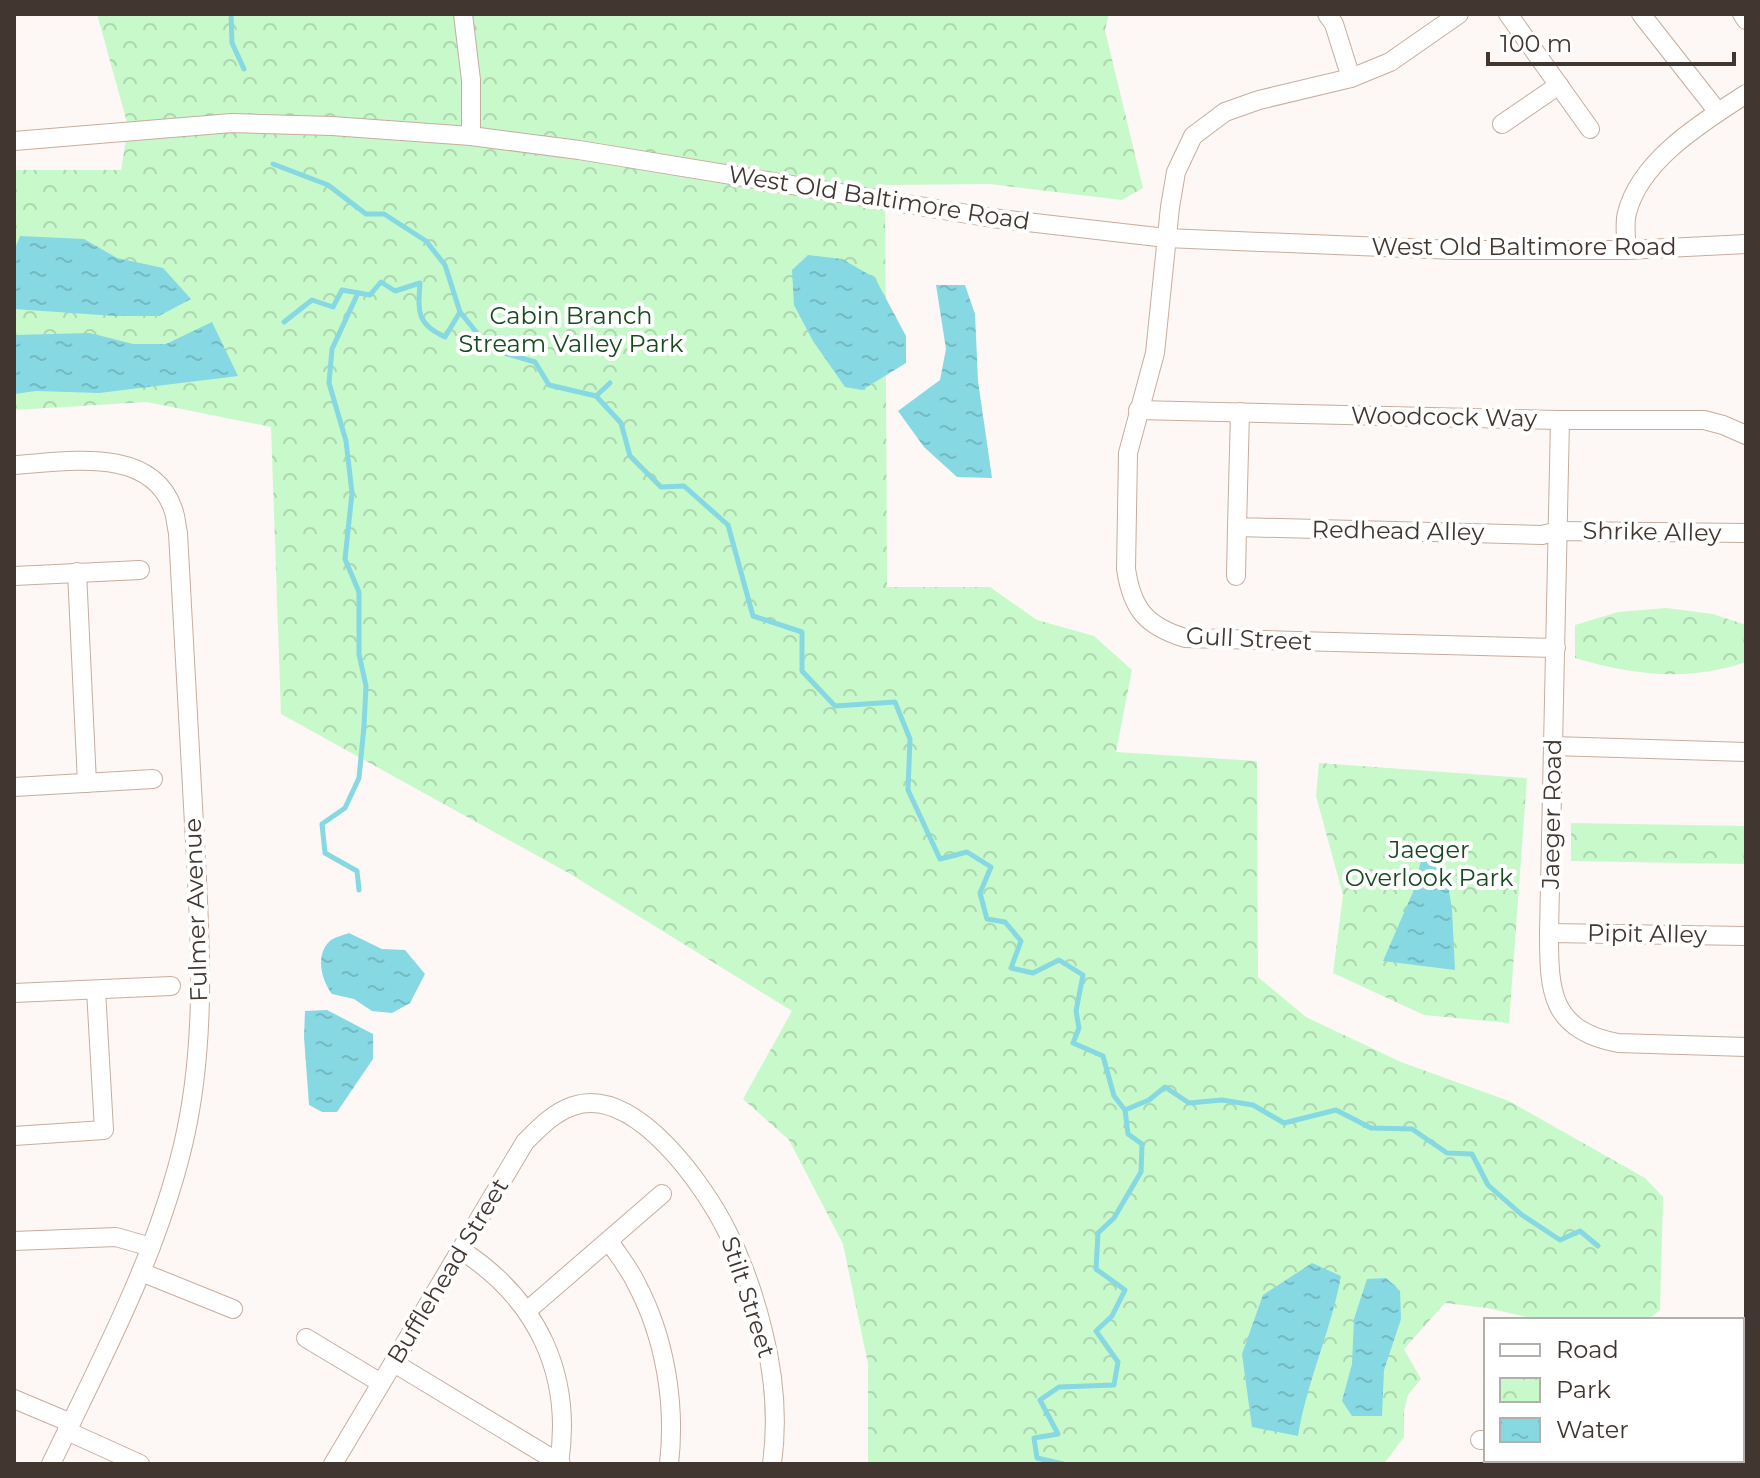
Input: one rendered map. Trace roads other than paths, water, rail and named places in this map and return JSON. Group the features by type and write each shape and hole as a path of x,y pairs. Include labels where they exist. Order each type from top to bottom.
{"street":[{"path":"463,14 471,80 471,136"},
{"path":"1327,14 1334,24 1351,78"},
{"name":"Gull Street","path":"1459,14 1390,62 1351,78 1259,100 1225,112 1193,136 1176,172 1155,353 1128,453 1126,569 1129,587 1144,617 1157,628 1185,638 1556,648"},
{"path":"1508,14 1590,129"},
{"path":"1641,14 1718,112"},
{"path":"1742,14 1746,20"},
{"path":"1502,124 1559,85"},
{"path":"1627,250 1626,216 1635,188 1659,158 1746,94"},
{"name":"West Old Baltimore Road","path":"14,141 232,123 332,126 471,136 579,150 992,218 1166,238 1455,250 1627,250 1746,244"},
{"name":"Woodcock Way","path":"1138,410 1560,420 1704,420 1746,435"},
{"path":"1236,576 1240,412"},
{"name":"Jaeger Road","path":"1560,420 1549,933 1552,993 1559,1008 1587,1034 1618,1043 1746,1047"},
{"name":"Fulmer Avenue","path":"14,465 97,461 132,466 159,485 173,508 178,533 197,883 200,1022 193,1091 183,1143 166,1207 141,1272 51,1464"},
{"name":"Redhead Alley","path":"1237,527 1542,535 1558,531"},
{"name":"Shrike Alley","path":"1558,531 1746,533"},
{"path":"14,576 140,570"},
{"path":"77,572 87,783"},
{"path":"1553,746 1746,752"},
{"path":"14,787 153,779"},
{"name":"Pipit Alley","path":"1549,933 1746,936"},
{"path":"14,993 171,986"},
{"path":"14,1136 104,1130 96,990"},
{"name":"Bufflehead Street","path":"333,1464 525,1142 549,1118 587,1103"},
{"name":"Stilt Street","path":"587,1103 618,1109 649,1128 708,1198 728,1232 763,1329 771,1370 775,1408 772,1464"},
{"path":"528,1310 662,1194"},
{"path":"14,1241 116,1237 151,1247"},
{"path":"609,1241 636,1283 661,1350 671,1413 669,1464"},
{"path":"394,1363 560,1464 563,1404 544,1340 528,1310 495,1275 461,1250"},
{"path":"141,1272 233,1309"},
{"path":"306,1338 381,1383"},
{"path":"14,1399 140,1464"}],"water":[{"path":"20,236 84,239 117,258 163,268 191,299 159,316 14,309 14,251"},
{"path":"808,255 842,259 875,278 906,336 906,363 862,390 845,387 813,341 794,305 792,270"},
{"path":"936,285 965,285 975,314 978,381 992,478 957,477 924,447 898,411 940,380 946,349"},
{"path":"212,322 238,376 99,393 36,391 14,394 14,335 90,333 133,344 166,344"},
{"path":"1424,849 1444,861 1452,909 1455,970 1383,961 1413,892"},
{"path":"349,933 382,949 405,950 425,974 410,1003 392,1013 372,1011 354,999 332,994 325,982 321,960 331,940"},
{"path":"327,1010 373,1034 373,1059 337,1112 322,1112 309,1105 305,1011"},
{"path":"1312,1263 1341,1276 1298,1436 1252,1427 1242,1354 1263,1295"},
{"path":"1386,1278 1400,1291 1401,1319 1384,1370 1382,1416 1352,1416 1342,1401 1352,1364 1354,1319 1367,1279"}],"waterway":[{"path":"231,14 232,43 244,69"},
{"path":"273,164 328,185 366,214 384,214 426,241 445,265 460,312 490,349 535,362 549,385 596,396 621,423 630,456 661,487 684,486 728,525 753,616 802,632 802,671 835,706 895,702 910,739 908,790 940,859 967,852 991,867 980,893 987,919 1005,922 1021,941 1011,968 1033,973 1059,960 1083,975 1076,1011 1079,1028 1073,1043 1103,1056 1114,1096 1125,1110 1149,1100 1165,1087 1189,1103 1222,1100 1253,1105 1284,1123 1336,1110 1371,1128 1412,1129 1447,1153 1472,1154 1488,1185 1522,1215 1560,1240 1580,1231 1598,1246"},
{"path":"284,322 312,300 333,307 342,290 370,295 381,282 395,291 420,283 421,316 429,327 445,337 460,312"},
{"path":"358,293 332,349 329,383 346,441 352,493 345,559 359,592 359,654 366,686 364,726 359,778 345,808 322,824 325,853 357,871 359,890"},
{"path":"596,396 610,383"},
{"path":"1063,1464 1037,1458 1034,1438 1058,1434 1040,1400 1059,1387 1114,1385 1118,1362 1096,1331 1112,1316 1125,1290 1096,1269 1098,1233 1114,1218 1141,1172 1142,1144 1128,1134 1125,1110"}],"park label":[{"name":"Cabin Branch Stream Valley Park","path":"571,330"},
{"name":"Jaeger Overlook Park","path":"1429,864"}]}
